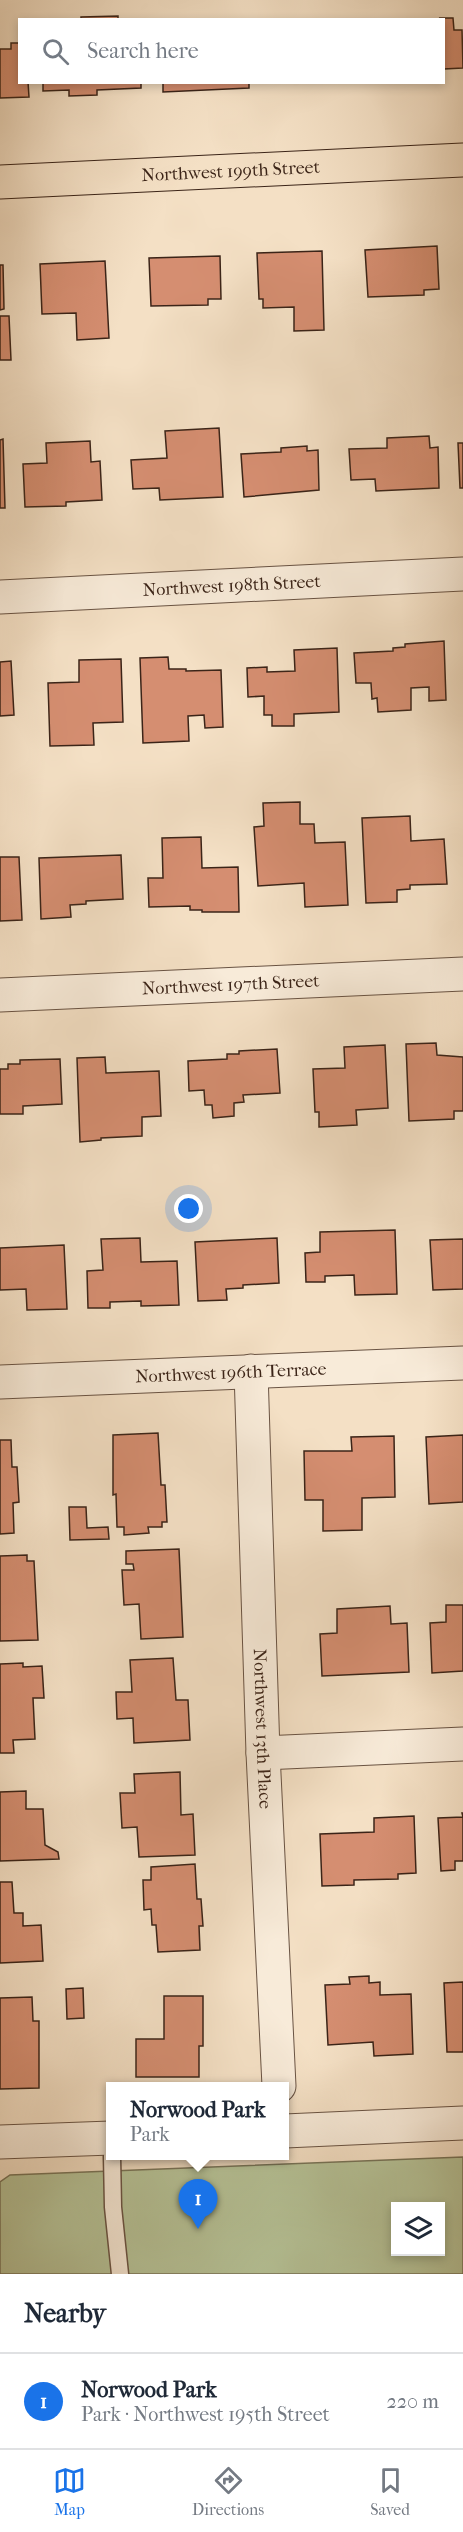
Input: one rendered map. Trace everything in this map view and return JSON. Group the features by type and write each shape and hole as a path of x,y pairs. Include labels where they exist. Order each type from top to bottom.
{"main road":[{"name":"Northwest 199th Street","path":"0,182 463,160"}],"street":[{"name":"Northwest 198th Street","path":"0,597 463,574"},
{"name":"Northwest 197th Street","path":"0,995 463,974"},
{"name":"Northwest 196th Terrace","path":"0,1382 463,1363"},
{"name":"Northwest 13th Place","path":"251,1371 264,1753 279,2082"},
{"path":"264,1753 463,1744"},
{"path":"289,2132 463,2123"},
{"path":"0,2142 106,2138"}],"lane":[{"path":"112,2160 113,2207 120,2274"}],"green space":[{"path":"463,2157 463,2274 0,2274 0,2182 10,2175"}],"building":[{"path":"118,16 118,18 81,18"},
{"path":"445,18 453,18 454,30 462,30 463,68 445,69"},
{"path":"11,43 18,43 18,84 28,84 29,97 0,98 0,49 11,49"},
{"path":"43,84 141,84 141,88 97,90 97,95 69,96 69,90 43,91"},
{"path":"163,84 249,84 249,88 163,92"},
{"path":"437,246 439,289 424,290 424,295 368,297 365,250"},
{"path":"322,251 324,330 294,331 294,307 263,308 263,299 259,299 257,253"},
{"path":"220,256 221,299 208,299 208,305 151,306 149,258"},
{"path":"105,261 109,338 77,340 76,313 42,314 40,264"},
{"path":"0,265 3,265 4,309 0,310"},
{"path":"0,316 9,316 11,360 0,360"},
{"path":"219,428 223,497 160,500 159,488 133,489 131,460 167,458 165,431"},
{"path":"429,436 430,448 438,447 439,488 376,491 375,479 351,480 349,449 387,448 387,438"},
{"path":"3,439 5,508 0,508 0,440"},
{"path":"90,441 91,462 100,461 102,500 66,502 66,506 25,507 23,464 47,463 46,443"},
{"path":"458,443 463,443 463,488 460,488"},
{"path":"307,446 307,451 318,450 319,490 244,497 241,454 281,452 281,448"},
{"path":"444,641 446,700 429,701 429,687 411,688 411,710 378,712 377,698 372,699 371,683 356,683 354,653 393,651 393,648 405,647 405,644"},
{"path":"337,648 339,712 294,714 294,726 272,726 272,715 264,715 264,696 248,697 247,668 267,667 267,672 295,671 294,650"},
{"path":"168,657 169,669 221,670 223,727 205,728 204,715 188,716 189,741 143,743 140,658"},
{"path":"121,659 123,722 93,723 94,745 50,746 48,683 79,682 79,660"},
{"path":"11,661 14,715 0,716 0,662"},
{"path":"300,802 300,824 314,824 315,843 345,842 348,905 305,907 304,883 258,886 254,827 264,826 263,803"},
{"path":"410,816 411,841 444,839 447,884 410,885 410,889 397,890 397,902 366,903 362,818"},
{"path":"201,837 202,868 238,867 239,912 202,912 202,910 190,910 190,906 149,907 148,878 163,878 162,838"},
{"path":"121,855 123,899 86,901 86,904 70,905 71,917 41,919 39,858"},
{"path":"0,857 19,857 22,920 0,921"},
{"path":"436,1043 437,1055 463,1057 463,1111 454,1111 454,1119 409,1121 406,1044"},
{"path":"385,1045 388,1108 356,1110 357,1125 319,1127 319,1112 315,1112 313,1069 345,1068 344,1047"},
{"path":"277,1049 280,1093 243,1095 244,1102 234,1103 234,1116 213,1118 212,1105 205,1105 204,1090 189,1091 188,1061 227,1059 227,1054 239,1054 239,1051"},
{"path":"105,1057 106,1073 159,1071 161,1116 142,1117 142,1136 101,1138 101,1140 80,1142 77,1058"},
{"path":"60,1059 62,1104 23,1106 23,1114 0,1114 0,1069 8,1069 8,1064 20,1064 20,1060"},
{"path":"395,1230 397,1294 355,1295 354,1275 325,1276 325,1282 306,1282 305,1253 320,1252 320,1232"},
{"path":"140,1238 141,1262 177,1261 179,1305 141,1306 141,1301 110,1302 110,1308 88,1308 87,1271 103,1270 101,1239"},
{"path":"277,1238 279,1283 243,1285 243,1288 226,1289 227,1300 198,1301 195,1242"},
{"path":"463,1239 463,1289 433,1290 430,1240"},
{"path":"64,1245 67,1309 27,1310 26,1289 0,1290 0,1248"},
{"path":"158,1433 161,1485 165,1485 167,1522 162,1522 162,1527 148,1527 149,1533 124,1535 124,1527 117,1527 116,1494 113,1495 113,1435"},
{"path":"463,1435 463,1502 429,1504 426,1437"},
{"path":"394,1436 395,1497 362,1498 362,1530 323,1531 323,1500 305,1500 304,1451 352,1451 351,1437"},
{"path":"0,1440 11,1440 12,1467 17,1467 19,1502 13,1503 14,1533 0,1534"},
{"path":"69,1507 86,1507 87,1528 108,1527 109,1539 70,1540"},
{"path":"179,1549 183,1637 141,1639 139,1604 124,1605 122,1570 134,1570 133,1564 126,1564 126,1551"},
{"path":"27,1555 27,1561 34,1561 38,1640 0,1641 0,1556"},
{"path":"446,1605 463,1605 463,1671 432,1673 430,1623 446,1622"},
{"path":"390,1606 391,1624 407,1623 409,1672 322,1676 320,1634 337,1633 337,1609"},
{"path":"173,1658 176,1700 188,1700 190,1740 134,1743 133,1718 117,1719 116,1692 132,1692 130,1660"},
{"path":"23,1663 23,1667 42,1666 44,1698 33,1698 35,1739 13,1740 14,1753 0,1753 0,1664"},
{"path":"180,1772 181,1815 193,1814 195,1855 139,1857 137,1827 122,1828 120,1793 135,1793 134,1774"},
{"path":"26,1791 26,1809 43,1809 45,1845 58,1852 59,1859 0,1861 0,1792"},
{"path":"414,1816 416,1873 398,1874 398,1879 354,1880 354,1885 322,1886 320,1834 374,1832 374,1818"},
{"path":"463,1817 463,1861 455,1861 455,1870 441,1871 438,1818"},
{"path":"195,1864 197,1899 201,1899 203,1926 199,1926 200,1950 158,1952 156,1925 152,1925 151,1909 144,1910 143,1880 151,1880 151,1867"},
{"path":"0,1882 12,1882 14,1913 23,1913 23,1926 41,1925 43,1961 0,1963"},
{"path":"369,1976 369,1983 380,1982 380,1995 411,1994 413,2054 374,2056 373,2042 328,2045 325,1985 350,1984 349,1977"},
{"path":"463,1982 463,2052 447,2052 444,1983"},
{"path":"83,1988 84,2018 67,2019 66,1989"},
{"path":"164,1996 203,1996 203,2046 199,2046 199,2077 136,2077 136,2039 164,2039"},
{"path":"32,1997 33,2021 39,2021 39,2088 0,2089 0,1998"}],"place":[{"name":"Norwood Park","path":"198,2229"}]}
